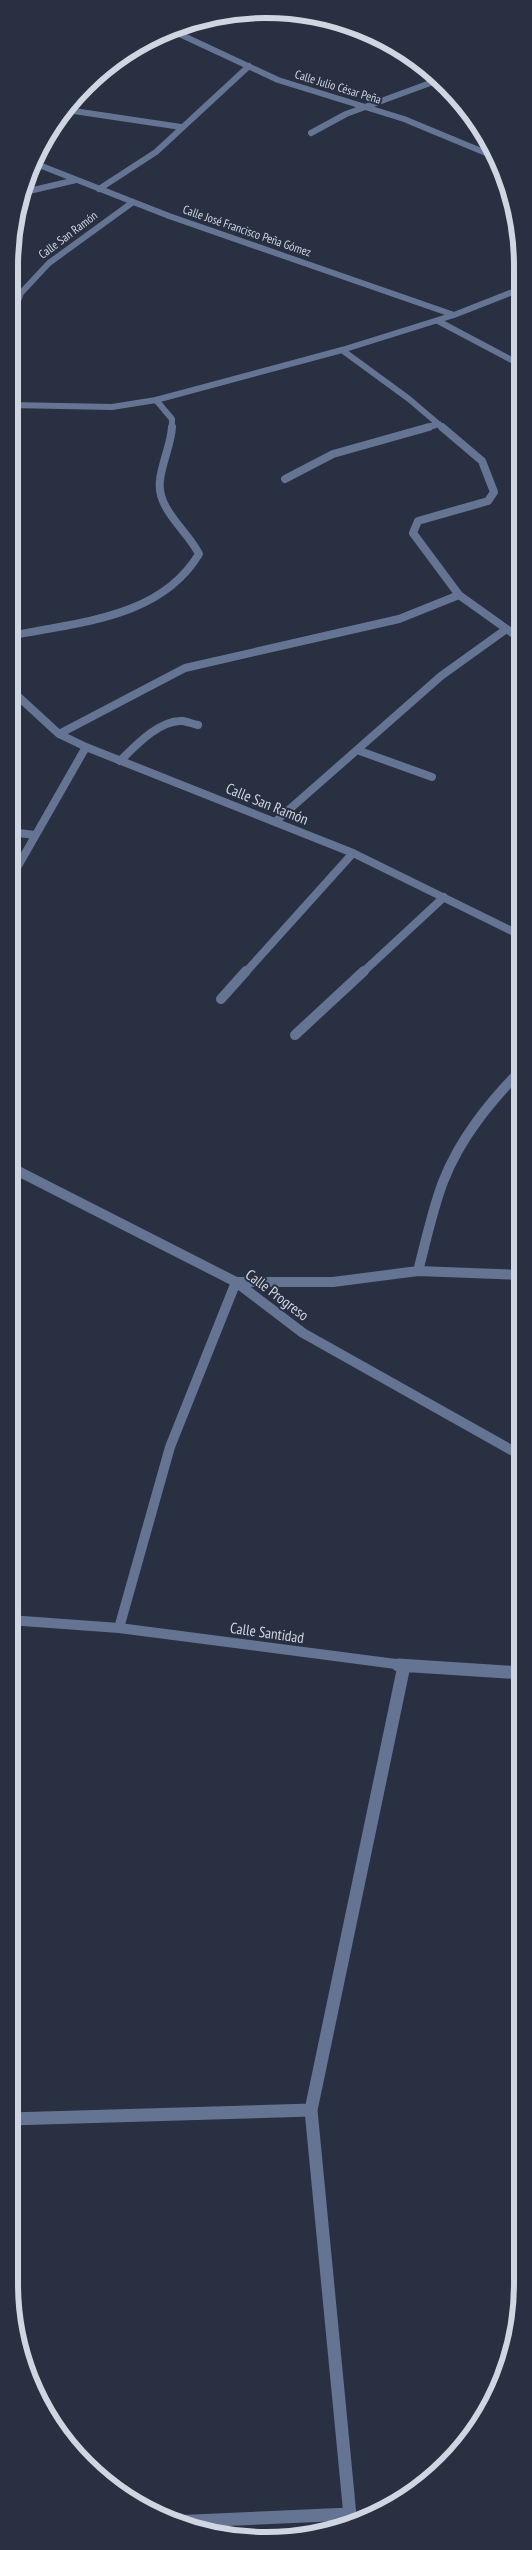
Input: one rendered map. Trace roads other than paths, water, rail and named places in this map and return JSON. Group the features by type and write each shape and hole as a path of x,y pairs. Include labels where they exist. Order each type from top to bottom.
{"street":[{"name":"Calle Julio César Peña","path":"180,33 278,80 404,119 488,154"},
{"path":"99,189 129,172 162,146 249,66"},
{"path":"311,133 324,124 364,106 433,82"},
{"path":"72,111 181,128"},
{"name":"Calle José Francisco Peña Gómez","path":"38,166 133,202 454,315"},
{"path":"29,191 76,180"},
{"name":"Calle San Ramón","path":"18,301 21,293 49,263 133,202"},
{"path":"18,405 112,407 156,400 342,350 438,321 514,292"},
{"path":"438,321 514,361"},
{"path":"342,350 409,399 482,461 494,492 488,501 418,521 413,533 459,595 514,635"},
{"path":"18,634 124,612 139,607 174,584 192,567 199,554 194,541 167,508 160,492 160,480 170,442 172,419 156,400"},
{"path":"285,478 333,454 439,424"},
{"path":"60,734 185,668 220,658 326,637 399,619 459,595"},
{"path":"275,822 441,676 505,630"},
{"name":"Calle San Ramón","path":"18,696 60,734 86,748 353,853 514,932"},
{"path":"120,760 139,742 171,723 181,721 198,725"},
{"path":"18,866 86,748"},
{"path":"358,750 432,777"},
{"path":"18,833 35,835"},
{"path":"221,999 353,853"},
{"path":"295,1035 444,897"},
{"path":"418,1271 444,1181 465,1142 495,1096 514,1077"},
{"name":"Calle Progreso","path":"18,1171 236,1282 303,1333 514,1452"},
{"path":"119,1628 170,1447 236,1282 333,1282 418,1271 514,1275"},
{"name":"Calle Santidad","path":"18,1621 119,1628 404,1666 514,1673"},
{"path":"351,2517 311,2110 404,1666"},
{"path":"18,2118 311,2110"},
{"path":"195,2522 342,2520"}]}
